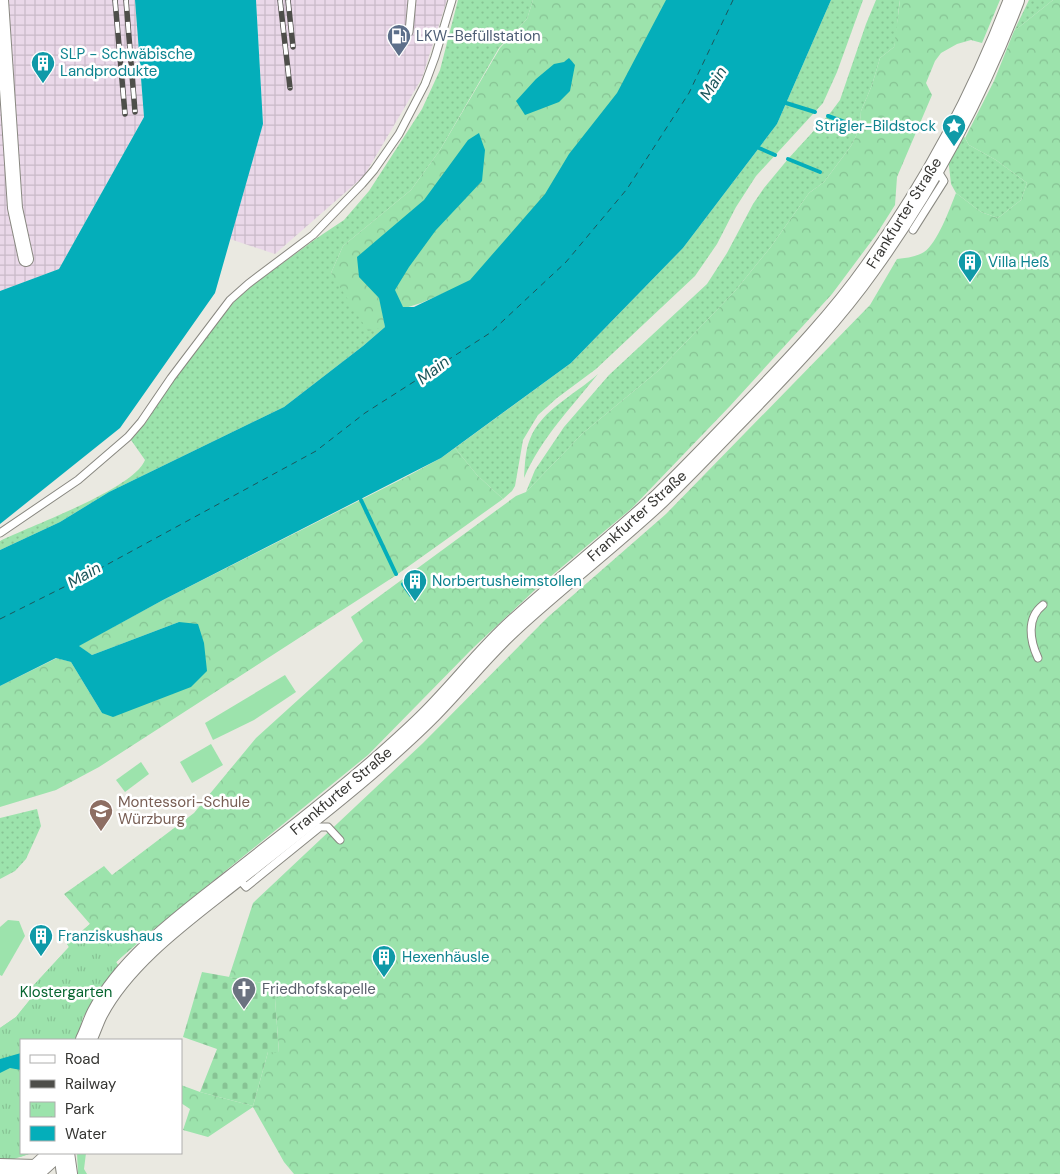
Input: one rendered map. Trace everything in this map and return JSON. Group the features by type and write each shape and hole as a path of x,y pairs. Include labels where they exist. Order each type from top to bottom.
{"main road":[{"name":"Frankfurter Straße","path":"86,1039 106,998 131,968 189,915 378,762 428,716 508,630 661,497 792,362 841,305 893,235 935,165 983,73 1014,0"},
{"path":"0,1169 36,1173 54,1154"},
{"path":"64,1154 67,1174"}],"street":[{"path":"2,0 15,208 26,258"}],"lane":[{"path":"409,32 412,0"},
{"path":"0,533 78,480 128,437 230,300 248,284 314,235 374,170 399,134 425,84 452,0"},
{"path":"912,230 944,181 935,165"},
{"path":"1038,658 1031,636 1031,625 1033,617 1043,605"},
{"path":"237,876 246,887 320,827 328,827 340,840"}],"shaded area":[{"path":"0,0 135,0 144,117 59,269 0,291"},
{"path":"256,0 447,0 422,78 364,176 275,254 230,239 263,124"}],"green space":[{"path":"458,0 533,0 527,19 499,48 440,150 411,190 343,246 331,273 385,327 284,407 109,492 60,522 0,550 0,541 80,506 122,483 137,471 145,460 131,440 147,421 175,376 218,320 253,285 344,220 369,191 422,109 440,70"},
{"path":"533,0 667,0 618,94 546,194 472,281 402,309 380,297 385,327 368,331 331,273 343,246 411,190 440,150 500,48 527,19"},
{"path":"831,0 863,0 837,72 823,103 756,176 736,207 717,244 695,276 596,369 557,398 538,415 523,440 515,486 503,499 477,475 455,448 571,363 683,248 777,124"},
{"path":"876,0 900,0 894,47 880,58 872,85 861,111 860,128 851,146 824,182 809,193 770,248 735,291 658,371 583,433 526,492 535,470 564,427 609,375 707,284 764,188 840,100"},
{"path":"900,0 1000,0 982,43 971,40 957,44 941,53 935,61 926,83 932,95 897,177 895,205 876,235 832,294 730,406 632,508 537,588 473,648 368,755 116,962 118,965 83,1017 76,1039 20,1039 20,1154 29,1154 20,1157 0,1028 16,1017 37,991 32,987 69,947 67,944 90,924 64,894 104,866 112,875 194,813 256,738 363,641 351,617 516,496 526,492 583,433 658,371 735,291 770,248 809,193 824,182 851,146 860,128 861,111 872,85 880,58 894,47"},
{"path":"1029,0 1053,0 1014,31"},
{"path":"1053,0 1060,0 1060,1174 294,1174 284,1162 253,1107 208,1137 183,1130 190,1109 182,1104 182,1085 253,1106 268,1052 279,1052 274,985 229,977 253,903 423,743 548,617 666,514 870,305 897,259 918,255 929,248 943,225 956,193 981,212 998,218 1021,200 1027,183 996,160 969,145 965,138 994,81 1014,31"},
{"path":"962,133 969,145 996,160 1027,183 1021,200 998,218 981,212 956,193 951,184 948,157"},
{"path":"598,374 548,436 524,478 527,448 535,429 542,419"},
{"path":"455,448 477,475 503,499 395,576 99,767 56,790 0,807 0,686 57,658 71,662 102,713 179,622 92,655 78,646 163,600 406,477"},
{"path":"285,675 296,692 254,720 213,740 205,723"},
{"path":"211,744 223,765 192,783 180,762"},
{"path":"141,762 149,774 125,792 116,780"},
{"path":"37,809 41,826 26,859 15,871 0,879 0,818"},
{"path":"8,920 19,921 25,936 2,976 0,975 0,927"},
{"name":"Klostergarten","path":"90,924 122,956 116,962 118,965 83,1017 76,1039 20,1039 20,1154 29,1154 11,1160 0,1160 0,1028 16,1017 37,991 32,987 69,947 67,944"},
{"path":"202,972 274,985 279,1053 268,1052 253,1106 200,1092 217,1049 183,1037"},
{"path":"77,1154 86,1154 84,1169 87,1174 78,1174"}],"water":[{"path":"135,0 256,0 263,124 215,293 120,428 0,524 0,291 59,269 144,117"},
{"name":"Main","path":"666,0 831,0 777,124 683,248 571,363 441,458 163,600 79,646 92,655 179,622 198,624 204,643 207,671 191,687 113,717 102,713 71,662 56,658 0,686 0,550 60,522 109,492 284,407 385,327 379,298 359,277 357,257 424,200 468,140 479,133 485,150 482,181 436,230 395,290 403,307 414,307 470,280 545,194 569,154 617,93"},
{"path":"569,58 575,65 570,91 559,102 525,115 516,101 536,79 554,64 564,62"},
{"path":"20,1053 20,1070 10,1068 0,1073 0,1059"}],"waterway":[{"path":"786,103 815,112"},
{"path":"828,116 861,128"},
{"path":"759,148 775,155"},
{"path":"788,159 820,172"},
{"path":"361,500 396,574"},
{"path":"403,584 411,595"}],"ferry route":[{"path":"0,619 86,576 316,451 365,413 490,333 566,262 627,189 689,93 733,0"}],"railway":[{"path":"115,0 125,114"},
{"path":"126,0 135,112"},
{"path":"280,0 290,88"},
{"path":"288,0 293,47"}],"place":[{"name":"LKW-Befüllstation","path":"399,57"},
{"name":"SLP - Schwäbische Landprodukte","path":"43,84"},
{"name":"Strigler-Bildstock","path":"954,147"},
{"name":"Villa Heß","path":"970,283"},
{"name":"Norbertusheimstollen","path":"415,602"},
{"name":"Montessori-Schule Würzburg","path":"101,832"},
{"name":"Franziskushaus","path":"41,957"},
{"name":"Hexenhäusle","path":"384,978"},
{"name":"Friedhofskapelle","path":"244,1010"}]}
